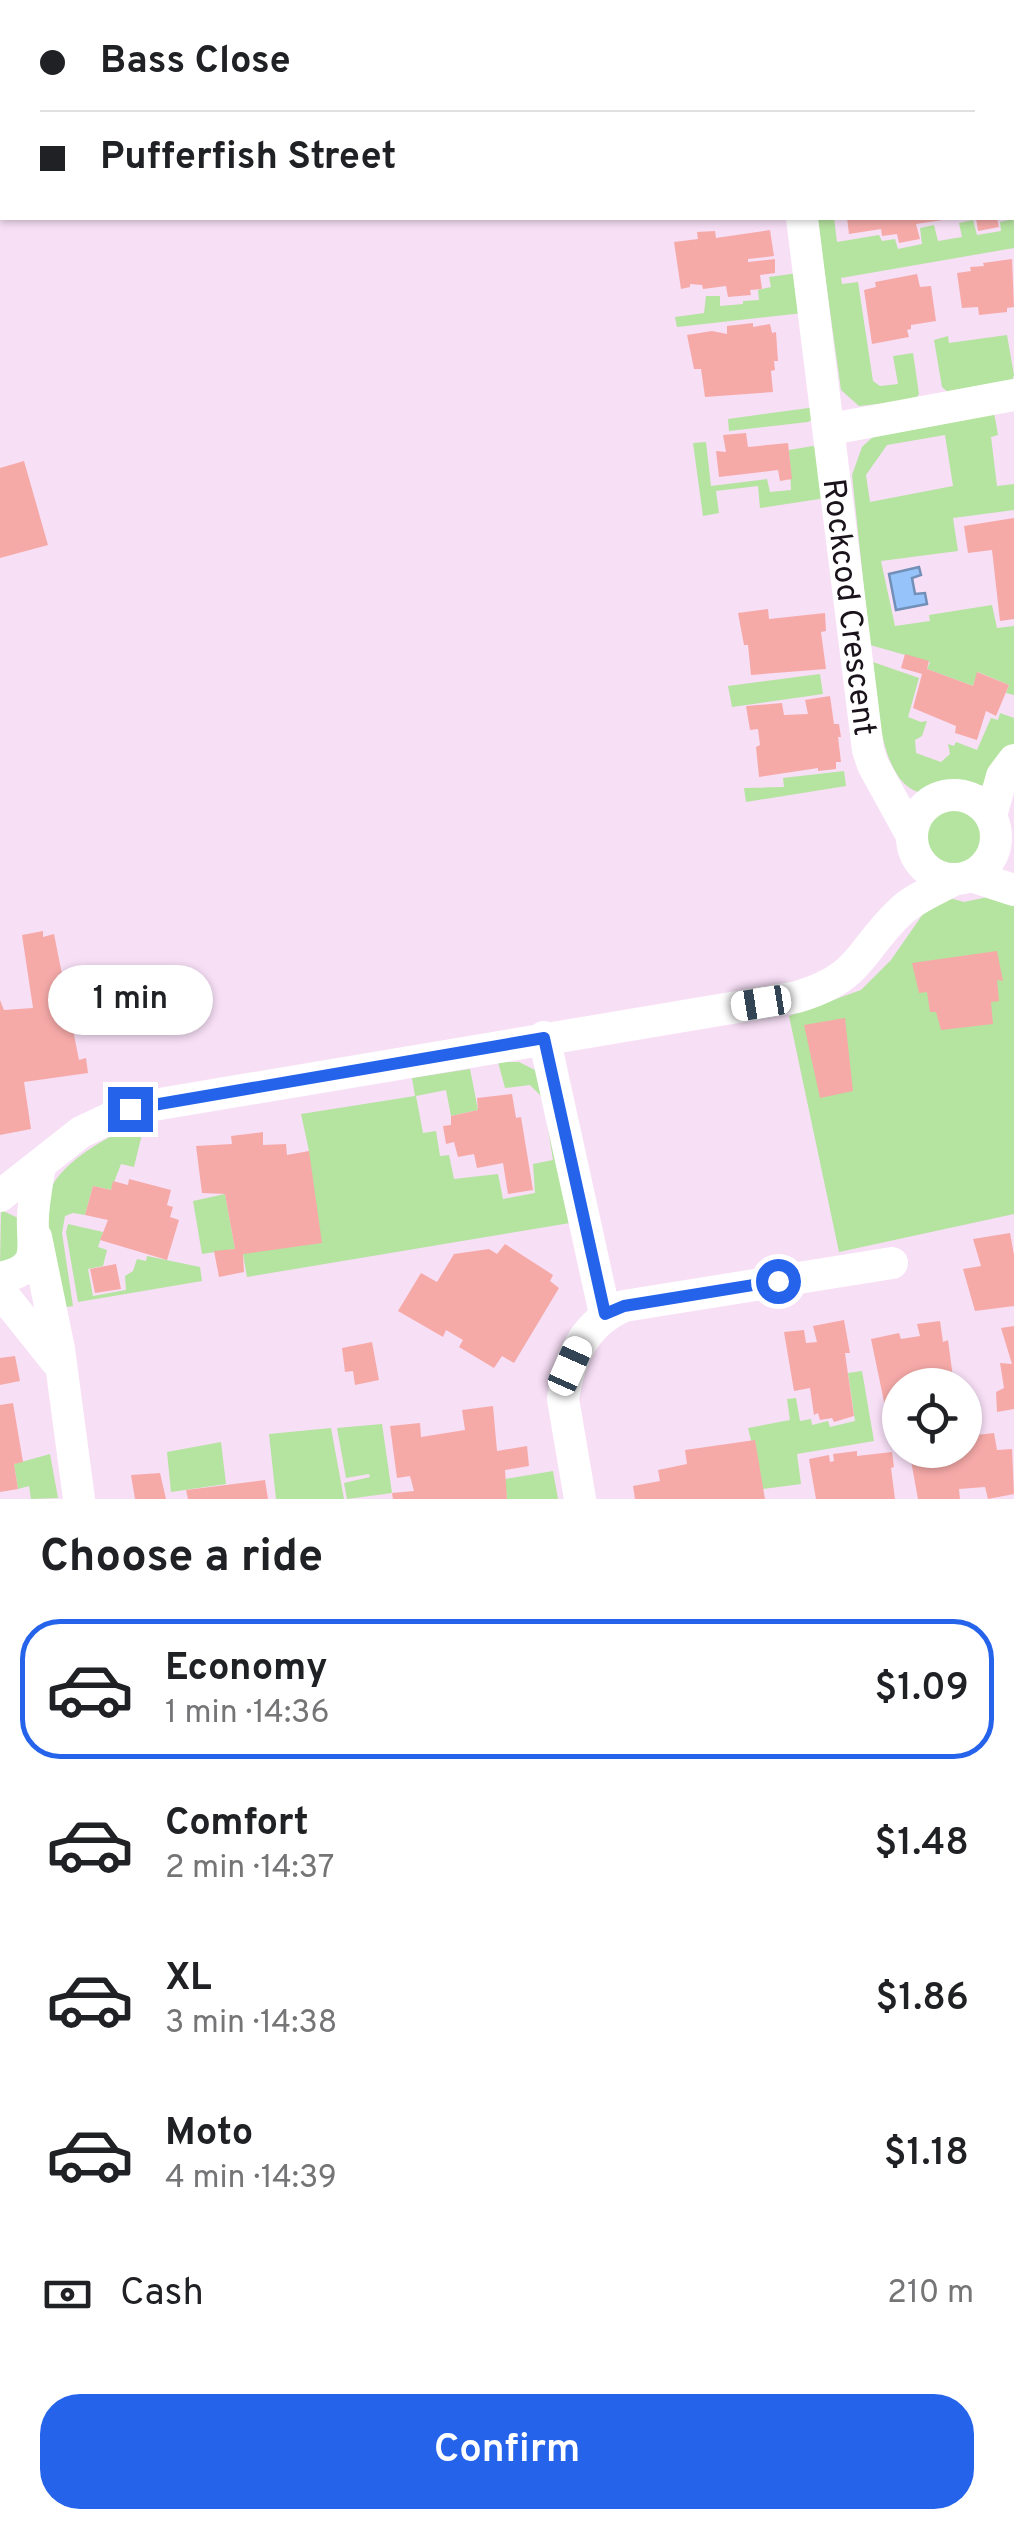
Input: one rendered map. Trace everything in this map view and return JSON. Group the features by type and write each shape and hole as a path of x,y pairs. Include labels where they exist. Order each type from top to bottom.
{"street":[{"name":"Rockcod Crescent","path":"802,220 862,714 872,765 913,844"},
{"path":"830,429 1014,395"},
{"path":"901,910 914,823 946,798 1008,768"},
{"path":"0,1198 81,1132 130,1109 820,990 838,982 858,964 901,910 984,868 992,855 1008,768"},
{"name":"Rockcod Crescent","path":"882,783 946,798"},
{"path":"946,798 979,802 1014,875"},
{"path":"913,844 931,872 1014,890"},
{"path":"544,1038 605,1314"},
{"path":"0,1278 17,1273 28,1264 34,1251 40,1166"},
{"path":"0,1198 24,1210 34,1229 59,1349 58,1365 80,1499"},
{"path":"580,1499 563,1398 565,1383 582,1339 605,1314 624,1306 892,1263"},
{"path":"0,1291 58,1365"}],"green space":[{"path":"817,220 834,220 837,242 879,235 882,241 895,239 898,249 922,244 920,228 934,225 938,241 962,237 959,223 973,220 977,235 1001,231 1000,222 1014,220 1014,248 841,278 842,284 858,282 873,381 880,386 898,384 893,356 913,353 919,394 915,400 859,406 841,390"},
{"path":"798,273 803,313 677,327 675,317 704,313 706,296 720,296 720,306 759,300 758,290 771,287 769,277"},
{"path":"1007,335 1014,375 1011,383 949,393 942,387 934,340 948,336 949,343"},
{"path":"816,407 817,417 808,422 729,431 728,419"},
{"path":"994,412 998,435 991,437 997,486 1014,484 1014,510 953,518 958,551 881,561 895,626 930,621 929,615 992,605 997,628 1014,626 1014,695 1006,693 1009,685 978,672 973,686 927,669 930,662 870,645 852,475 862,447 875,435","holes":["945,435 953,486 870,502 866,475 887,445"]},
{"path":"706,442 711,486 767,479 770,492 791,490 789,450 813,446 821,449 826,498 760,508 758,486 716,491 719,513 703,516 693,443"},
{"path":"873,662 919,678 908,717 927,721 922,736 915,740 916,753 941,762 950,754 948,744 954,746 956,742 977,750 991,718 998,720 1000,713 1014,718 1014,749 984,785 929,794 908,787 897,774 883,738"},
{"path":"820,674 823,694 732,707 728,686"},
{"path":"844,771 846,786 746,802 744,788 784,787 783,778"},
{"path":"952,809 973,817 981,838 973,859 952,867 931,859 923,838 931,817"},
{"path":"988,897 1014,904 1014,1214 839,1252 789,1016 861,990 891,960 932,901 950,898 964,902"},
{"path":"498,1062 519,1062 537,1071 576,1222 247,1277 243,1254 309,1151 301,1114 415,1096 412,1078 470,1069 478,1110 451,1116 446,1090 416,1096 423,1133 436,1131 440,1156 449,1155 454,1179 498,1174 503,1199 535,1193 533,1164 553,1160 543,1098 530,1085 505,1088"},
{"path":"138,1125 137,1133 142,1134 134,1167 121,1164 111,1190 93,1186 85,1215 65,1216 62,1233 73,1306 61,1308 45,1207 49,1193 80,1156"},
{"path":"225,1194 235,1249 202,1254 193,1201"},
{"path":"1,1210 18,1218 21,1254 0,1266"},
{"path":"68,1224 103,1232 98,1247 107,1250 103,1266 88,1269 93,1296 126,1290 125,1276 133,1271 137,1259 146,1261 147,1256 200,1267 202,1281 78,1302 66,1232"},
{"path":"862,1371 874,1441 797,1454 801,1484 763,1489 748,1428 790,1420 787,1399 796,1398 800,1421 811,1419 812,1425 828,1421 830,1427 855,1421 848,1373"},
{"path":"382,1424 392,1493 347,1499 344,1483 370,1477 369,1474 346,1478 337,1428"},
{"path":"331,1428 344,1499 276,1499 269,1434"},
{"path":"221,1442 226,1484 171,1492 167,1452"},
{"path":"50,1454 58,1498 31,1499 29,1486 18,1489 14,1464"},
{"path":"553,1471 558,1499 507,1499 505,1479"}],"water":[{"path":"919,567 921,575 912,578 915,594 925,593 927,604 896,610 889,574"}],"building":[{"path":"847,220 943,220 916,224 920,239 899,243 897,234 882,236 881,229 849,234"},
{"path":"976,220 997,220 999,227 978,231"},
{"path":"770,230 774,256 748,259 775,259 775,273 760,275 762,289 750,290 751,295 728,297 726,286 703,289 702,285 690,284 681,289 674,242 698,239 697,232 715,231 716,238"},
{"path":"1012,259 1014,307 1007,308 1007,312 979,315 978,307 962,308 957,273 984,266 983,263"},
{"path":"917,274 920,287 931,286 936,321 911,325 907,330 909,337 872,344 864,290 876,287 875,282"},
{"path":"753,323 753,327 770,324 772,333 776,332 778,361 774,361 775,370 771,371 773,392 705,397 701,369 694,369 687,335 712,331 727,334 727,326"},
{"path":"746,433 748,447 788,443 792,479 780,481 778,470 719,477 716,451 726,452 723,435"},
{"path":"24,461 48,545 0,558 0,468"},
{"path":"1014,518 1014,619 1000,621 992,550 968,553 964,526"},
{"path":"768,609 769,619 825,613 826,631 821,632 826,669 751,675 748,645 744,645 738,613"},
{"path":"905,654 929,661 927,669 973,686 977,672 1009,685 996,716 986,711 977,740 955,733 956,726 913,708 922,674 901,668"},
{"path":"830,696 834,724 839,724 841,737 841,762 836,762 836,769 759,777 758,729 750,730 746,706 782,703 784,715 808,714 805,700"},
{"path":"43,931 43,937 54,934 79,1060 86,1058 88,1073 24,1082 31,1129 0,1135 0,1000 4,1010 33,1008 22,935"},
{"path":"997,951 1003,981 997,980 999,1001 991,1002 993,1024 941,1030 936,1012 930,1012 927,992 919,993 912,963"},
{"path":"845,1018 853,1091 820,1098 804,1025"},
{"path":"512,1094 516,1118 521,1117 533,1190 508,1194 503,1163 477,1168 474,1154 458,1157 454,1142 446,1144 443,1126 451,1125 451,1116 478,1110 477,1098"},
{"path":"263,1132 263,1145 286,1144 287,1155 309,1151 322,1243 243,1254 244,1272 219,1277 214,1251 235,1249 225,1194 202,1193 196,1146 232,1144 231,1136"},
{"path":"129,1179 171,1190 167,1205 173,1207 170,1217 179,1220 167,1260 100,1240 108,1220 85,1215 93,1186 111,1190 113,1181 128,1185"},
{"path":"1010,1233 1014,1306 975,1311 963,1269 981,1266 973,1239"},
{"path":"505,1244 553,1275 550,1281 559,1288 514,1363 502,1356 494,1368 459,1347 463,1340 446,1330 443,1337 398,1311 421,1273 437,1282 454,1254 489,1249 497,1254"},
{"path":"116,1264 121,1289 95,1293 90,1269"},
{"path":"844,1320 854,1416 834,1422 832,1418 820,1420 818,1413 814,1415 810,1388 794,1391 784,1332 804,1330 806,1343 817,1342 813,1326"},
{"path":"940,1321 943,1342 948,1340 952,1368 882,1368 882,1392 871,1339 899,1333 901,1339 920,1336 917,1324"},
{"path":"1014,1326 1014,1409 997,1412 996,1392 1004,1388 1000,1363 1012,1364 1001,1328"},
{"path":"372,1342 379,1380 355,1385 353,1371 345,1372 342,1348"},
{"path":"15,1356 20,1381 0,1385 0,1358"},
{"path":"13,1403 23,1462 14,1464 18,1489 0,1492 0,1405"},
{"path":"493,1406 497,1451 527,1446 529,1466 505,1470 507,1499 393,1499 392,1493 414,1491 410,1476 397,1478 390,1426 420,1423 421,1437 465,1430 462,1410"},
{"path":"994,1433 997,1450 1012,1449 1014,1494 988,1499 985,1487 959,1489 960,1499 918,1499 912,1468 982,1468 982,1434"},
{"path":"755,1440 765,1499 635,1499 633,1486 660,1481 658,1470 687,1464 685,1450"},
{"path":"882,1453 882,1468 891,1468 895,1499 816,1499 809,1459 829,1455 830,1462 834,1461 833,1454"},
{"path":"160,1473 166,1499 135,1499 131,1475"},
{"path":"265,1480 268,1499 188,1499 186,1490"}],"route":[{"path":"130,1109 544,1038 605,1314 624,1306 778,1281"}]}
